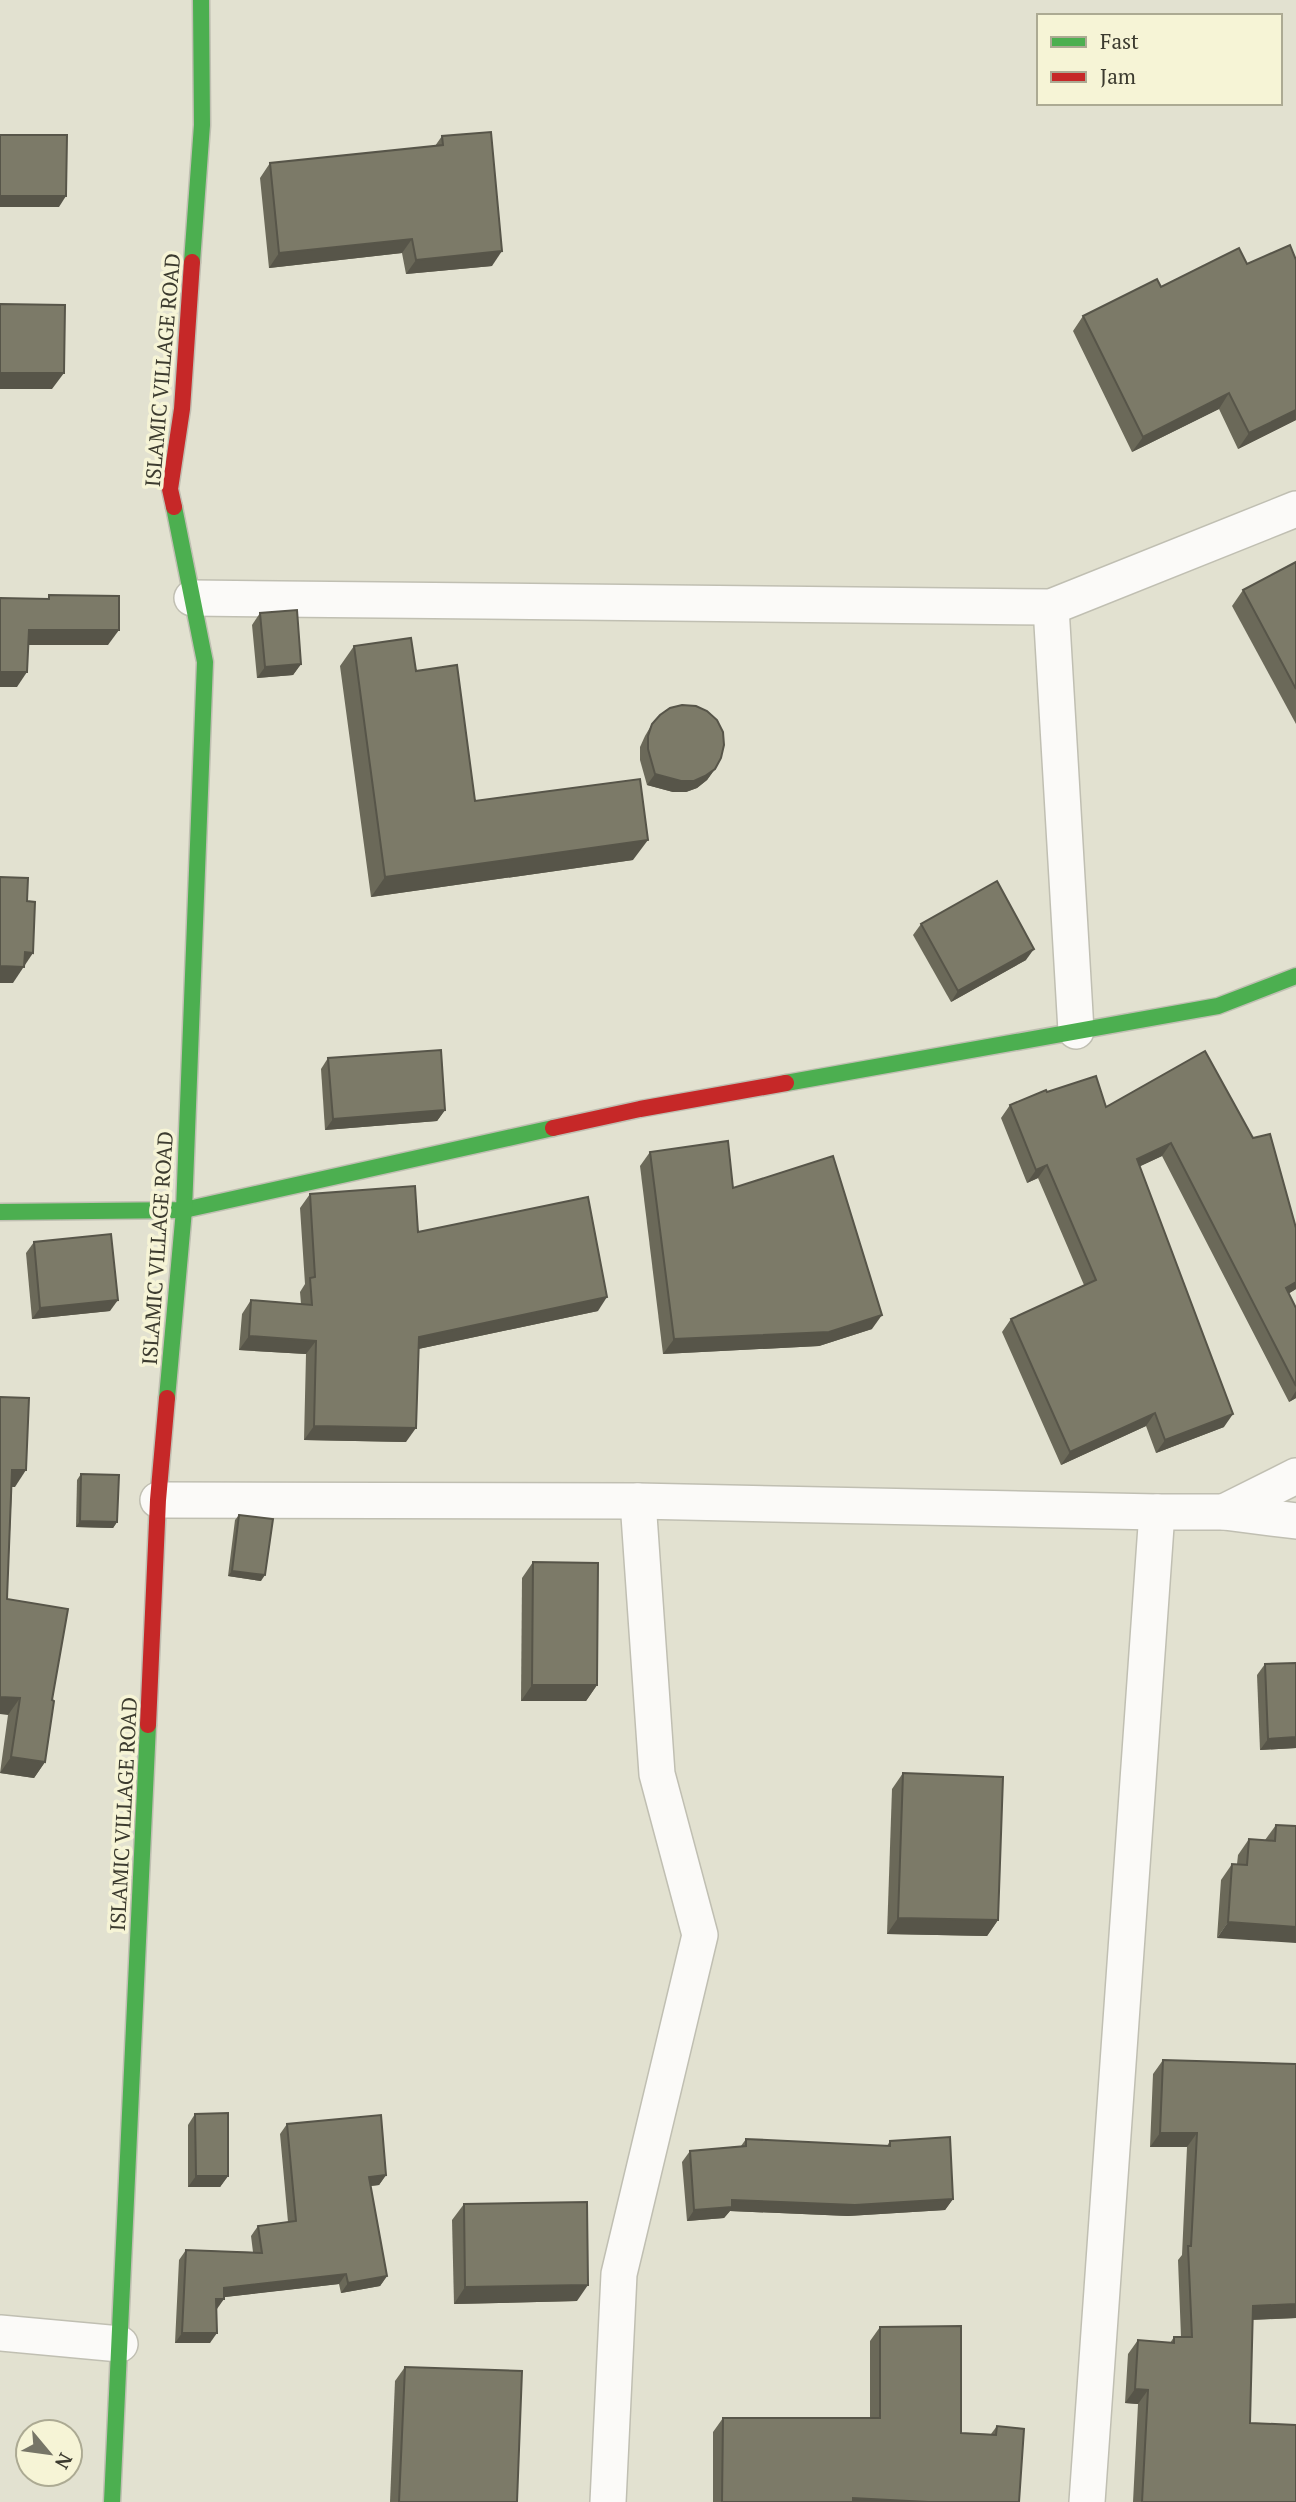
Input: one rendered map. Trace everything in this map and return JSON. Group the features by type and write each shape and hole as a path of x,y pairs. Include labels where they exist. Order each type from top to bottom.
{"street":[{"name":"ISLAMIC VILLAGE ROAD","path":"112,2502 158,1500 184,1210 205,663 170,489 181,409 202,125 201,0"},
{"path":"192,598 1051,607 1296,509"},
{"path":"1051,607 1076,1031"},
{"path":"0,1212 184,1210 640,1110 1218,1006 1296,976"},
{"path":"1224,1511 1296,1476"},
{"path":"158,1500 638,1501 1157,1512 1224,1511 1296,1521"},
{"path":"608,2502 619,2274 701,1935 657,1773 638,1501"},
{"path":"1087,2502 1157,1512"},
{"path":"0,2333 120,2344"}],"building":[{"path":"491,132 502,251 416,260 412,239 279,253 270,163 443,145 442,136"},
{"path":"0,135 67,135 66,196 0,196"},
{"path":"1290,245 1296,260 1296,410 1249,433 1229,393 1143,437 1083,316 1157,279 1161,287 1239,248 1247,264"},
{"path":"0,304 65,305 64,373 0,373"},
{"path":"1296,562 1296,689 1243,590"},
{"path":"49,595 119,596 119,630 29,630 27,672 0,672 0,598 49,599"},
{"path":"297,610 301,664 265,667 260,613"},
{"path":"411,638 416,671 457,665 475,801 640,779 648,840 385,877 354,646"},
{"path":"696,706 707,711 717,720 723,732 724,745 715,769 694,781 681,781 655,774 648,749 652,724 670,708"},
{"path":"0,877 28,878 27,901 35,902 33,953 25,952 24,967 0,966"},
{"path":"997,881 1034,949 958,991 921,924"},
{"path":"441,1050 445,1110 333,1119 328,1058"},
{"path":"1205,1051 1253,1138 1270,1134 1296,1228 1296,1282 1286,1288 1296,1308 1296,1386 1171,1143 1137,1159 1233,1414 1165,1440 1155,1413 1070,1452 1011,1319 1096,1280 1047,1165 1036,1170 1010,1105 1046,1090 1047,1092 1096,1076 1106,1107"},
{"path":"728,1141 733,1188 833,1156 882,1315 829,1332 674,1339 650,1152"},
{"path":"415,1186 418,1232 588,1197 607,1297 419,1337 416,1428 314,1426 316,1341 249,1336 251,1300 312,1305 310,1278 315,1277 310,1194"},
{"path":"111,1234 118,1300 40,1308 34,1242"},
{"path":"0,1397 29,1398 26,1470 12,1470 7,1599 68,1609 52,1700 45,1762 11,1757 20,1698 0,1697"},
{"path":"81,1474 119,1475 117,1522 80,1521"},
{"path":"239,1515 273,1519 265,1575 232,1571"},
{"path":"533,1562 598,1563 597,1685 532,1685"},
{"path":"1296,1663 1296,1737 1268,1739 1265,1664"},
{"path":"903,1773 1003,1777 998,1920 898,1918"},
{"path":"1276,1825 1296,1826 1296,1927 1228,1922 1232,1864 1247,1865 1249,1839 1275,1841"},
{"path":"1163,2060 1296,2064 1296,2304 1253,2306 1250,2423 1296,2425 1296,2502 1142,2502 1148,2390 1135,2389 1138,2340 1174,2343 1174,2337 1192,2337 1188,2246 1191,2246 1197,2133 1160,2133"},
{"path":"228,2113 228,2176 196,2176 195,2114"},
{"path":"381,2115 386,2175 369,2177 387,2276 348,2283 346,2274 224,2288 224,2299 216,2299 217,2333 182,2333 186,2250 262,2253 258,2226 296,2221 287,2124"},
{"path":"950,2137 953,2199 855,2205 732,2200 732,2207 694,2210 690,2151 746,2146 746,2139 890,2146 890,2141"},
{"path":"587,2202 588,2285 465,2287 464,2204"},
{"path":"961,2326 961,2433 996,2435 997,2426 1024,2429 1019,2502 928,2502 853,2498 853,2502 722,2502 723,2418 880,2418 880,2327"},
{"path":"405,2367 522,2371 517,2502 399,2502"}],"traffic: fast":[{"path":"192,262 202,125 201,0"},
{"path":"167,1398 184,1210 205,662 174,507"},
{"path":"786,1083 1218,1006 1296,976"},
{"path":"0,1212 184,1210 553,1128"},
{"path":"112,2502 148,1725"}],"traffic: jam":[{"path":"174,507 170,489 182,409 192,262"},
{"path":"553,1128 640,1109 786,1083"},
{"path":"148,1725 158,1500 167,1398"}]}
